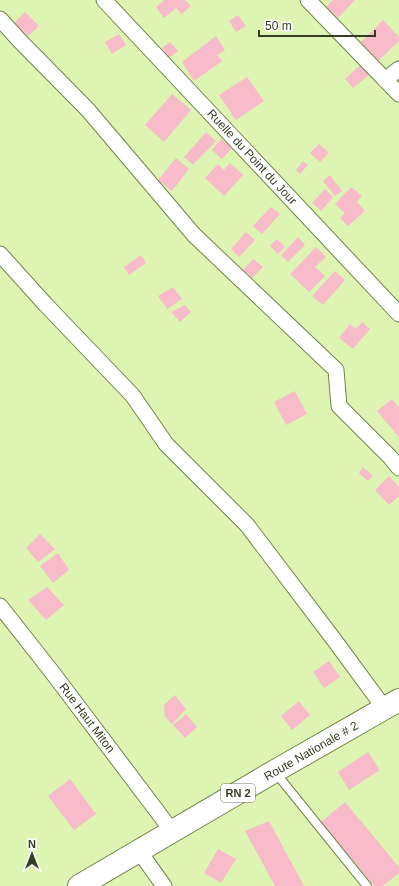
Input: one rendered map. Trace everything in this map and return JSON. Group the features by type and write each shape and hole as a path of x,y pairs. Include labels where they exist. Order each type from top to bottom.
{"main road":[{"name":"Route Nationale # 2","path":"79,886 275,771 392,705"}],"street":[{"name":"Ruelle du Point du Jour","path":"104,0 399,314"},
{"path":"308,0 399,94"},
{"path":"0,19 18,40 88,110 194,235 336,370 339,406 391,458 399,468"},
{"path":"385,80 399,69"},
{"path":"0,254 133,396 166,444 247,525 335,641 392,705"},
{"name":"Rue Haut Miton","path":"0,606 52,672 172,832"},
{"path":"139,851 164,886"}],"lane":[{"path":"275,771 367,886"}],"building":[{"path":"164,0 185,0 191,6 182,14 176,8 164,18 156,7"},
{"path":"333,0 355,0 338,18 326,7"},
{"path":"25,12 39,26 28,36 14,23"},
{"path":"238,15 246,26 236,32 229,21"},
{"path":"383,20 399,37 399,41 378,61 360,43"},
{"path":"119,34 126,45 112,54 105,42"},
{"path":"216,36 225,50 217,55 222,61 194,81 182,62"},
{"path":"170,42 178,51 169,58 162,48"},
{"path":"361,64 370,74 353,88 345,79"},
{"path":"247,77 264,101 236,120 219,95"},
{"path":"172,94 191,110 164,142 145,125"},
{"path":"206,132 216,141 193,165 184,157"},
{"path":"221,139 232,148 222,159 212,150"},
{"path":"319,144 329,153 320,162 310,153"},
{"path":"176,158 189,169 172,191 158,180"},
{"path":"303,161 308,165 300,174 296,170"},
{"path":"230,163 243,175 224,196 205,178 218,164 224,170"},
{"path":"330,175 342,191 335,196 323,181"},
{"path":"351,187 362,196 353,206 357,202 365,211 348,226 340,218 345,213 335,204"},
{"path":"325,189 333,197 321,211 312,203"},
{"path":"271,207 280,214 262,234 253,226"},
{"path":"246,232 255,240 239,257 231,249"},
{"path":"298,237 305,245 288,262 281,255"},
{"path":"277,239 285,247 278,254 270,246"},
{"path":"316,247 326,257 315,267 325,276 309,292 290,274"},
{"path":"141,255 146,263 129,275 124,267"},
{"path":"253,259 263,267 252,278 243,270"},
{"path":"335,271 345,280 323,305 312,296"},
{"path":"173,287 182,299 167,309 158,296"},
{"path":"185,305 191,312 180,322 171,312"},
{"path":"362,322 370,329 353,349 339,338 350,324 356,329"},
{"path":"295,391 307,414 286,425 274,402"},
{"path":"392,399 399,407 399,437 377,411"},
{"path":"363,467 373,476 368,481 359,473"},
{"path":"389,476 399,487 399,496 389,505 375,490"},
{"path":"40,534 55,549 38,562 26,548"},
{"path":"58,553 69,570 53,583 40,566"},
{"path":"47,587 64,605 46,620 28,600"},
{"path":"329,661 340,677 324,688 313,672"},
{"path":"175,695 186,709 172,724 165,717 164,705"},
{"path":"299,701 310,715 292,730 281,716"},
{"path":"186,714 197,727 185,738 173,725"},
{"path":"368,752 380,770 349,790 338,772"},
{"path":"70,779 96,814 74,830 48,796"},
{"path":"345,802 399,867 399,873 383,886 374,886 321,822"},
{"path":"269,821 304,886 275,886 245,831"},
{"path":"218,849 236,859 221,883 204,873"}]}
